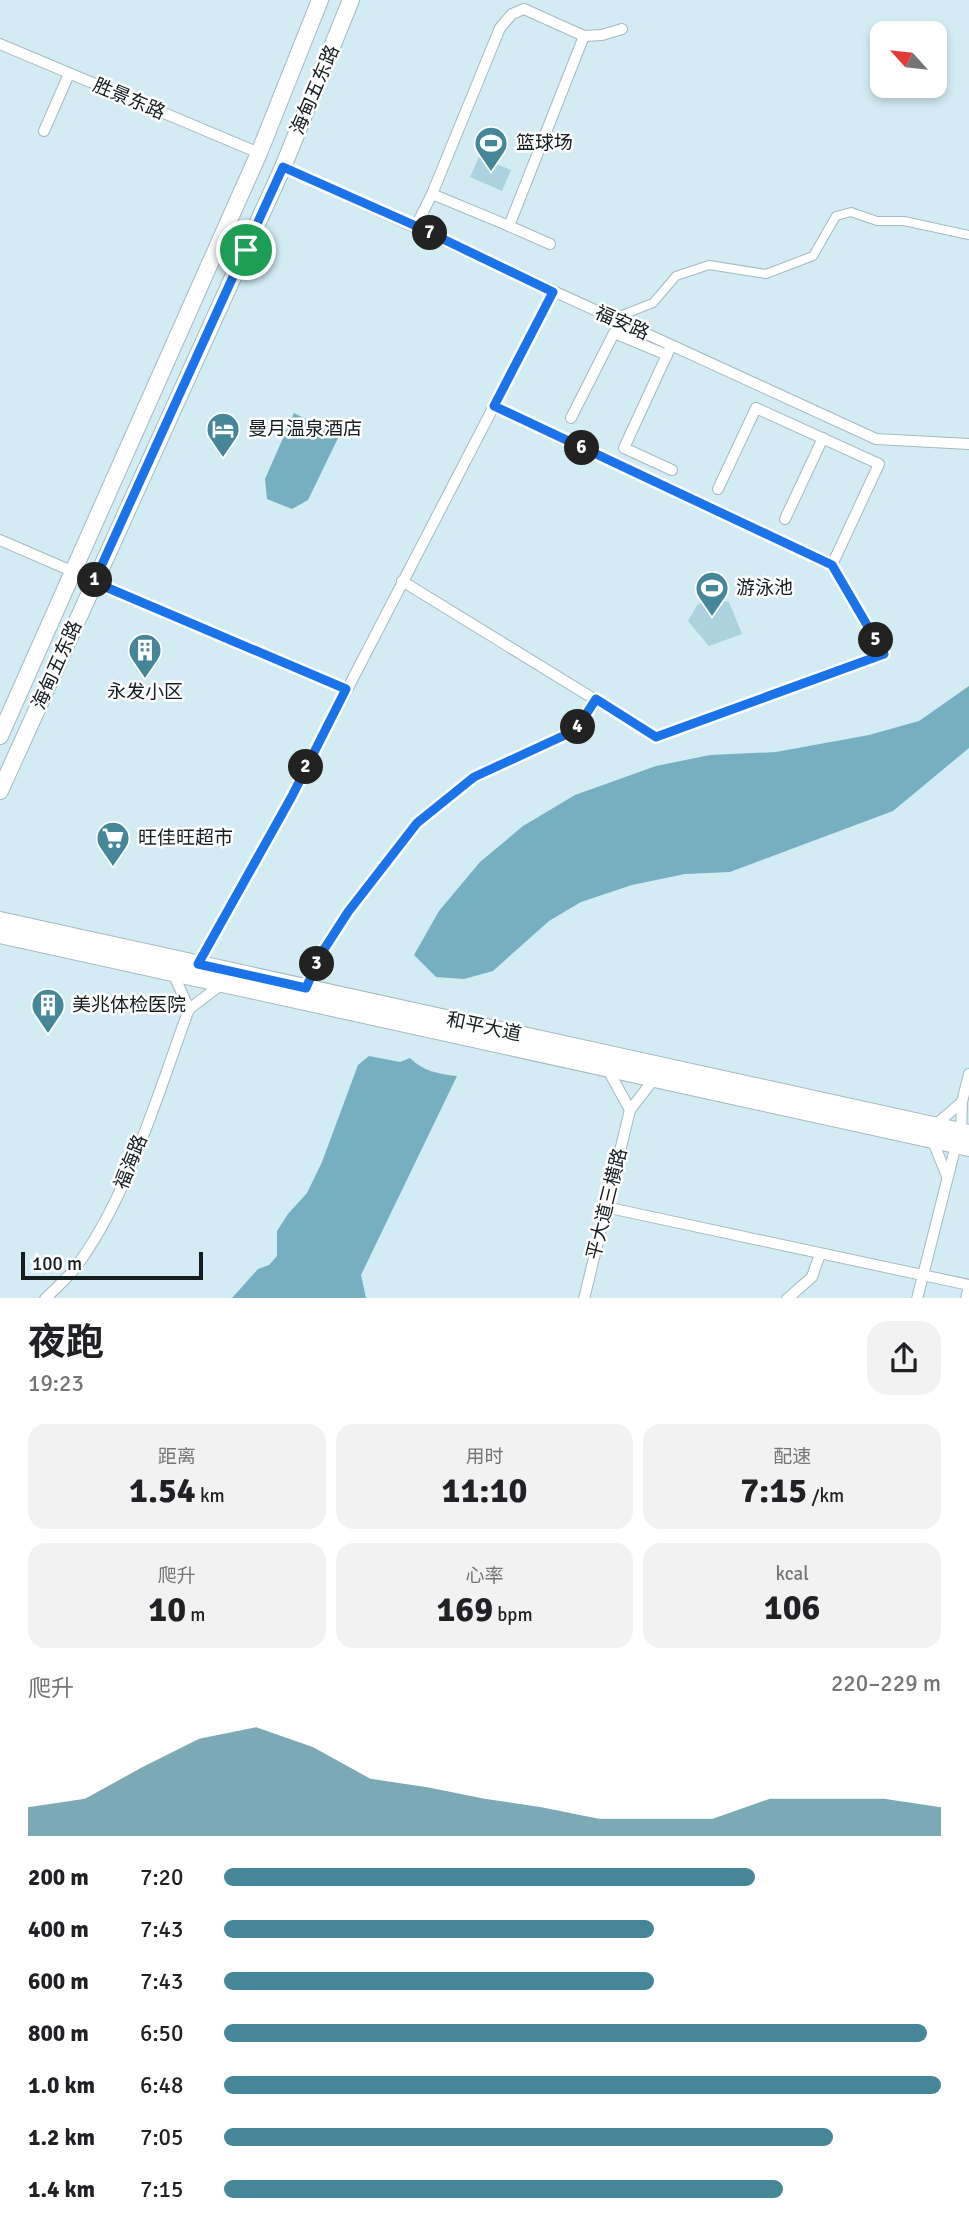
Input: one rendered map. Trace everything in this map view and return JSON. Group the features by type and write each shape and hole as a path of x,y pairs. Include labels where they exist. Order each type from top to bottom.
{"main road":[{"name":"海甸五东路","path":"0,736 258,153 320,0"},
{"name":"海甸五东路","path":"0,791 283,167 351,0"},
{"name":"和平大道","path":"0,920 964,1139"},
{"name":"和平大道","path":"0,935 654,1079 933,1132"}],"street":[{"path":"416,226 432,194 500,28 512,14 524,9 584,36 602,35 622,29"},
{"path":"509,226 584,36"},
{"name":"胜景东路","path":"0,44 258,153"},
{"path":"44,131 69,74"},
{"name":"福安路","path":"283,167 416,226 612,319 669,351 876,439 969,444"},
{"path":"432,194 550,244"},
{"path":"612,319 653,303 676,276 709,265 766,274 813,256 836,216 851,212 877,220 904,220 969,235"},
{"path":"198,964 292,796 553,292"},
{"path":"571,418 614,333 669,351 624,448 672,470"},
{"path":"402,581 656,737 884,654 832,565 494,406"},
{"path":"718,489 756,408 879,464 832,565"},
{"path":"785,519 824,438"},
{"path":"0,540 74,572"},
{"path":"94,582 346,689"},
{"path":"306,988 321,954 348,912 417,823 474,777 576,730 596,699"},
{"path":"173,973 189,1009 222,984"},
{"name":"福海路","path":"45,1298 71,1273 95,1238 120,1191 189,1009"},
{"path":"607,1068 630,1110 654,1079"},
{"path":"917,1298 947,1176 964,1139 962,1102 969,1074"},
{"path":"947,1176 933,1132 962,1102"},
{"name":"平大道三横路","path":"583,1298 630,1110"},
{"path":"605,1207 969,1286 966,1298"},
{"path":"787,1298 811,1277 820,1254"}],"shaded area":[{"name":"篮球场","path":"479,157 511,170 502,191 470,177"},
{"path":"294,413 339,436 308,500 292,509 267,499 265,479"},
{"name":"游泳池","path":"711,597 729,602 742,634 709,646 688,621 697,605"},
{"path":"969,686 969,748 893,811 730,872 685,874 632,885 581,902 549,921 493,971 464,979 436,977 414,955 439,911 480,862 523,826 575,795 656,766 710,755 776,752 869,735 919,721"},
{"path":"369,1056 400,1062 410,1058 431,1071 457,1076 361,1275 366,1298 232,1298 258,1269 269,1265 277,1256 277,1231 307,1193 322,1162 358,1065"}],"place":[{"name":"篮球场","path":"491,173"},
{"name":"曼月温泉酒店","path":"223,459"},
{"name":"游泳池","path":"712,618"},
{"name":"永发小区","path":"145,680"},
{"name":"旺佳旺超市","path":"113,868"},
{"name":"美兆体检医院","path":"48,1035"}],"route":[{"path":"283,167 416,226 553,292 494,406 832,565 884,654 656,737 596,699 576,730 474,777 417,823 348,912 321,954 306,988 198,964 292,796 346,689 94,582 246,250 283,167"}]}
